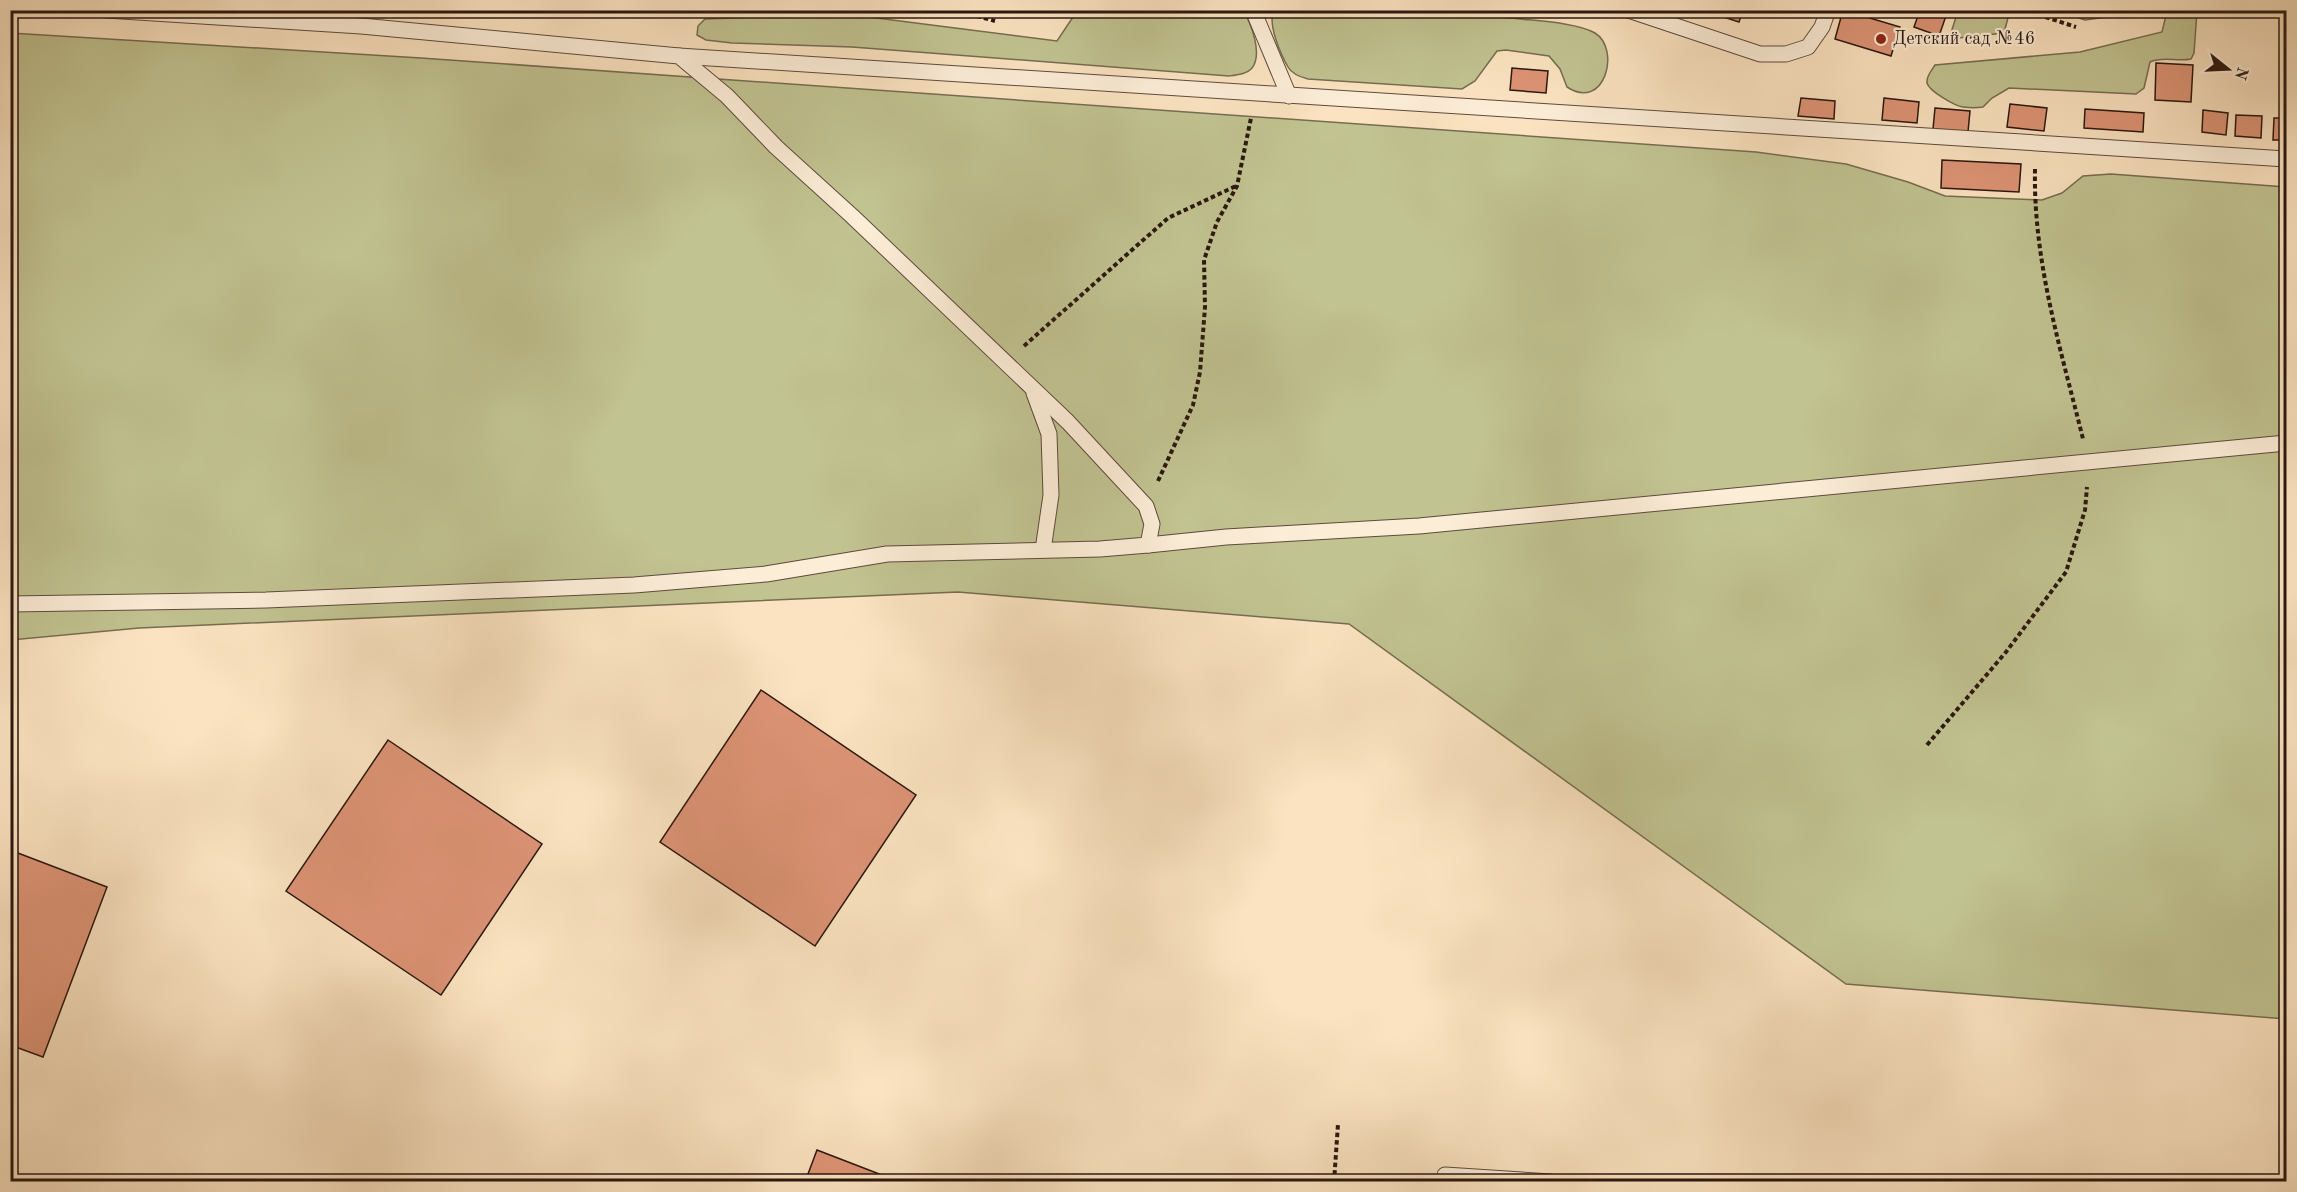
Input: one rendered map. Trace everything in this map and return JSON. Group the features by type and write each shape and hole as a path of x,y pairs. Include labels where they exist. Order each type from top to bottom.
{"lane":[{"path":"106,10 361,26 679,56 2286,159"},
{"path":"1253,10 1289,96"},
{"path":"1628,10 1760,54 1786,54 1808,47 1822,27 1828,10"},
{"path":"679,56 727,96 776,147 1032,387 1146,506 1152,524 1149,545"},
{"path":"1032,387 1049,434 1051,495 1043,550"},
{"path":"10,604 277,600 611,586 766,574 888,554 1100,549 1226,537 1419,526 2286,443"},
{"path":"1445,1175 1551,1182"}],"path":[{"path":"955,10 995,21"},
{"path":"2024,10 2076,27"},
{"path":"1146,506 1193,405 1200,372 1205,307 1204,260 1218,222 1237,186 1256,94"},
{"path":"1006,363 1168,218 1237,186"},
{"path":"1334,1182 1338,1124"}],"green space":[{"path":"1103,10 1243,10 1255,39 1255,62 1247,72 1229,76 852,47 732,43 706,40 697,35 698,26 705,19 845,14 1057,41 1073,17"},
{"path":"1410,10 1559,23 1595,33 1603,41 1608,64 1599,85 1591,91 1580,93 1567,87 1560,69 1549,56 1506,50 1497,51 1475,81 1462,89 1308,79 1294,73 1285,62 1272,23 1274,11"},
{"path":"1958,11 1996,11 2009,14 2004,33 1949,39"},
{"path":"2057,11 2115,11 2114,16 2085,20"},
{"path":"2167,11 2197,11 2194,53 2191,59 2160,59 2150,62 2144,88 2136,94 2009,88 1992,98 1983,107 1971,108 1949,101 1932,90 1927,83 1928,76 1935,65 2080,52 2162,32"},
{"path":"10,33 421,58 1756,152 1846,164 1908,182 1945,196 2042,200 2062,193 2083,176 2111,174 2286,187 2286,1019 1846,984 1349,624 958,592 139,628 11,640"}],"building":[{"path":"1702,10 1743,10 1739,22"},
{"path":"1843,10 1900,27 1891,56 1835,39"},
{"path":"1920,10 1948,10 1939,36 1914,27"},
{"path":"2156,63 2193,65 2191,102 2155,100"},
{"path":"1512,68 1548,71 1546,93 1510,90"},
{"path":"1801,98 1835,101 1834,119 1798,116"},
{"path":"1884,98 1919,102 1917,123 1882,120"},
{"path":"2010,104 2047,108 2044,131 2007,127"},
{"path":"1935,108 1970,111 1968,132 1933,129"},
{"path":"2085,109 2144,113 2143,132 2084,128"},
{"path":"2203,110 2228,113 2226,135 2202,132"},
{"path":"2236,115 2262,116 2261,138 2235,136"},
{"path":"2274,118 2286,118 2286,140 2273,140"},
{"path":"1942,160 2021,164 2019,192 1941,188"},
{"path":"761,690 916,795 815,946 660,842"},
{"path":"388,740 542,844 441,995 286,891"},
{"path":"10,850 107,887 43,1057 10,1045"},
{"path":"817,1150 900,1182 805,1182"}],"place":[{"name":"Детский сад №46","path":"1881,39"}]}
